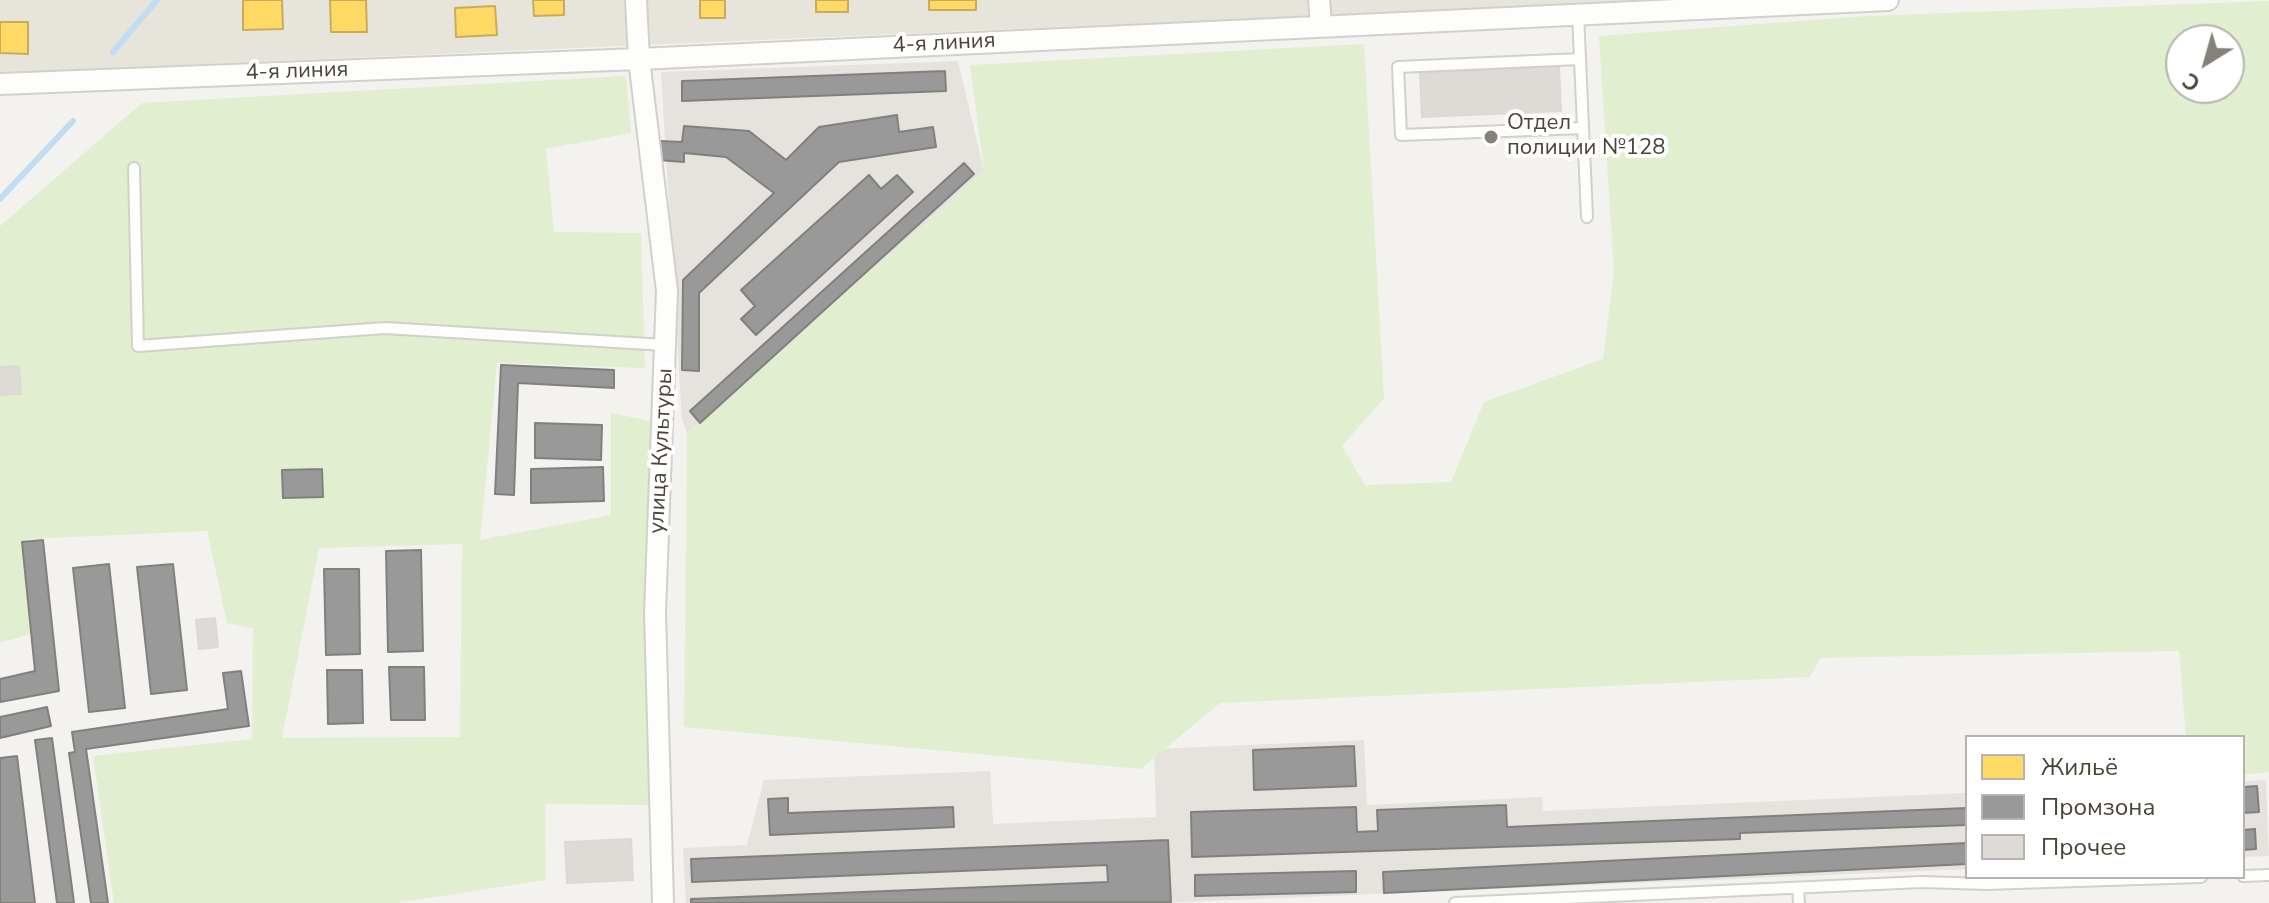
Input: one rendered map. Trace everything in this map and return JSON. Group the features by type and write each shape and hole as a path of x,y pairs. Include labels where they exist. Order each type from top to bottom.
{"street":[{"name":"улица Культуры","path":"636,0 639,59 667,291 655,612 663,903"},
{"path":"1319,0 1321,26"},
{"name":"4-я линия","path":"0,84 639,59 1888,0"}],"lane":[{"path":"1578,14 1587,217"},
{"path":"1580,59 1398,67 1401,135 1583,128"},
{"path":"134,168 138,346 385,328 667,345"},
{"path":"2245,876 2269,875"},
{"path":"1455,903 1798,888 2128,879"},
{"path":"1798,888 1799,903"}],"shaded area":[{"path":"0,0 1682,0 0,73"},
{"path":"958,61 984,171 687,433 682,420 661,72"},
{"path":"1364,740 1367,805 1542,797 1543,811 1965,793 1965,869 1162,903 686,903 683,848 747,845 764,780 990,771 993,824 1156,817 1154,749"},
{"path":"2266,780 2269,856 2245,857 2245,781"}],"green space":[{"path":"2269,1 2269,772 2245,775 2245,735 2186,735 2179,651 1820,658 1810,677 1220,703 1141,769 684,727 687,433 984,171 970,65 1364,44 1384,398 1342,446 1365,485 1451,482 1484,402 1603,359 1614,272 1599,36 1867,16"},
{"path":"626,76 631,133 546,149 554,232 641,233 645,368 497,363 480,540 611,515 611,413 651,421 646,731 652,805 545,804 546,880 396,903 114,903 93,756 252,739 253,628 227,623 207,531 29,539 30,634 0,643 0,226 142,103","holes":["462,544 460,737 282,738 319,548"]}],"building: Жильё":[{"path":"243,0 282,0 283,29 243,30"},
{"path":"330,0 366,0 367,32 331,32"},
{"path":"533,0 564,0 564,15 534,16"},
{"path":"700,0 725,0 725,18 700,18"},
{"path":"816,0 848,0 848,12 816,12"},
{"path":"929,0 976,0 976,10 929,10"},
{"path":"495,6 497,35 456,37 455,8"},
{"path":"0,22 28,22 28,54 0,53"}],"building: Промзона":[{"path":"945,71 946,91 682,101 682,81"},
{"path":"897,115 899,132 933,127 936,147 839,162 699,293 699,371 682,370 683,280 774,193 726,157 684,153 684,162 658,160 660,141 682,142 684,126 749,131 786,160 819,127"},
{"path":"964,163 974,174 700,423 690,411"},
{"path":"869,175 881,189 897,175 913,192 756,335 741,319 755,306 741,290"},
{"path":"501,365 614,370 614,388 518,383 514,495 495,494"},
{"path":"535,423 602,425 601,460 535,458"},
{"path":"603,467 604,501 531,503 531,469"},
{"path":"322,469 323,497 283,498 282,470"},
{"path":"43,540 59,691 0,702 0,679 35,671 22,542"},
{"path":"421,550 423,651 388,652 386,551"},
{"path":"109,564 125,708 89,712 73,568"},
{"path":"173,564 187,690 151,694 137,567"},
{"path":"324,569 359,569 360,654 326,655"},
{"path":"389,667 424,667 425,720 391,720"},
{"path":"327,670 362,670 363,723 328,724"},
{"path":"241,671 249,726 86,749 108,903 91,903 69,753 75,752 72,732 228,709 223,673"},
{"path":"47,707 51,726 0,738 0,717"},
{"path":"52,738 74,903 57,903 35,740"},
{"path":"1354,746 1356,786 1254,790 1253,750"},
{"path":"17,756 35,903 0,903 0,758"},
{"path":"2257,786 2259,812 2245,813 2245,787"},
{"path":"788,798 788,813 953,807 954,827 770,835 768,799"},
{"path":"1506,805 1507,827 1965,808 1965,825 1740,833 1740,839 1192,857 1191,812 1356,807 1357,832 1378,831 1377,810"},
{"path":"2255,829 2256,849 2245,850 2245,830"},
{"path":"1168,840 1171,902 691,903 691,899 1108,882 1107,865 692,882 691,859"},
{"path":"1965,843 1965,864 1384,893 1383,872"},
{"path":"1356,871 1356,892 1195,896 1195,875"}],"building: Прочее":[{"path":"1559,67 1561,111 1422,117 1420,73"},
{"path":"19,366 21,394 0,395 0,367"},
{"path":"215,618 218,647 199,649 196,620"},
{"path":"631,839 633,880 567,883 565,842"}],"waterway":[{"path":"113,52 157,0"},
{"path":"0,199 73,121"}],"place":[{"name":"Отдел полиции №128","path":"1491,137"}]}
